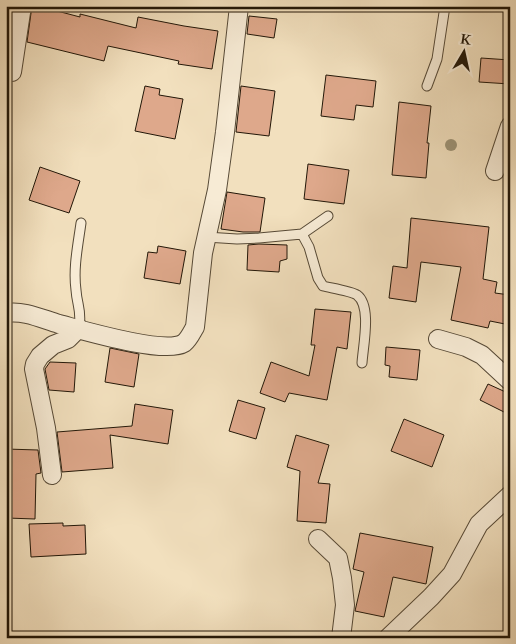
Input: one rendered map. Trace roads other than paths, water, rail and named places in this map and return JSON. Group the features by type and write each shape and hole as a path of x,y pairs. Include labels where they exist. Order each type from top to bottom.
{"street":[{"path":"12,72 22,6"},
{"path":"6,313 32,315 114,338 149,344 171,346 183,343 190,337 195,327 202,253 218,180 239,6"},
{"path":"495,171 510,126"},
{"path":"52,475 46,428 34,364 53,345 68,339 79,328"},
{"path":"438,339 466,347 482,355 510,381"},
{"path":"388,638 452,574 479,524 510,495"},
{"path":"318,540 338,558 345,605 341,638"}],"lane":[{"path":"427,86 437,59 445,6"},
{"path":"206,237 237,239 302,234 328,216"},
{"path":"79,328 81,314 76,290 76,262 81,224"},
{"path":"302,234 309,247 318,278 323,286 356,294 362,300 366,314 362,363"}]}
